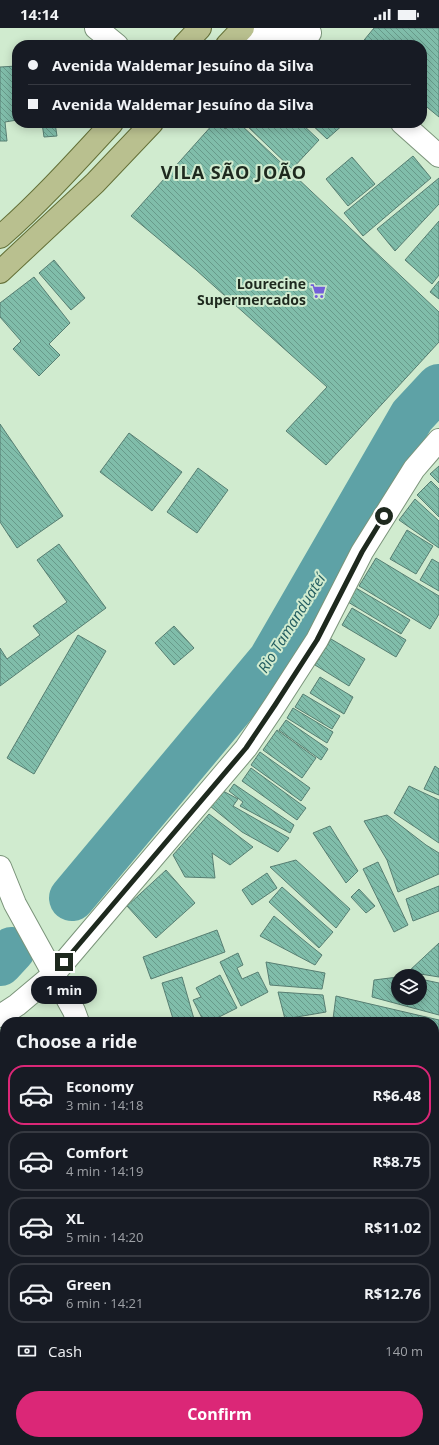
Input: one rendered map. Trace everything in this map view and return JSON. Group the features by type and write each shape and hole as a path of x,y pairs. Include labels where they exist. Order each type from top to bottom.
{"main road":[{"path":"189,40 200,28"},
{"path":"0,237 16,224 107,128"},
{"path":"95,183 93,179 95,170 128,128"},
{"path":"0,272 95,183 147,128"}],"street":[{"path":"96,28 111,40"},
{"path":"236,35 314,35"},
{"path":"408,128 439,156"},
{"path":"0,1016 17,1005 54,974 246,748 317,640 362,552 414,469 439,440"},
{"path":"0,867 15,904 76,1017"},
{"path":"0,1218 0,1230"}],"building":[{"path":"374,28 439,28 439,117 427,107 427,40 364,40"},
{"path":"12,66 12,121 5,122 7,141 0,141 0,67"},
{"path":"43,128 56,128 57,136 44,137"},
{"name":"Lourecine Supermercados","path":"210,128 244,128 439,312 439,342 326,465 286,431 327,387 196,270 131,216"},
{"path":"249,128 306,128 319,140 292,169"},
{"path":"315,128 339,128 327,139"},
{"path":"413,156 431,178 363,236 344,213"},
{"path":"352,157 375,184 348,206 326,179"},
{"path":"439,178 439,204 395,251 377,229"},
{"path":"439,221 439,275 432,284 405,260"},
{"path":"54,260 85,298 71,310 39,273"},
{"path":"34,277 70,323 49,344 60,355 39,376 13,349 21,341 0,317 0,303"},
{"path":"439,281 439,299 430,292"},
{"path":"0,424 63,516 17,548 0,522"},
{"path":"129,433 182,472 152,511 100,472"},
{"path":"439,466 439,483 430,474"},
{"path":"198,468 228,490 197,533 167,512"},
{"path":"431,481 439,489 439,517 417,495"},
{"path":"415,499 439,521 439,548 399,520"},
{"path":"407,530 433,546 416,574 390,559"},
{"path":"59,544 106,608 0,686 0,648 7,659 40,635 33,626 67,602 37,560"},
{"path":"376,558 439,596 439,614 430,629 359,586"},
{"path":"432,559 439,563 439,591 420,580"},
{"path":"356,588 410,620 401,634 348,602"},
{"path":"352,608 406,640 396,657 342,625"},
{"path":"174,626 194,648 174,665 155,643"},
{"path":"78,635 106,651 34,774 7,758"},
{"path":"331,639 365,659 349,686 315,665"},
{"path":"320,677 353,697 344,714 310,693"},
{"path":"303,694 340,716 332,729 295,707"},
{"path":"293,708 333,732 327,743 287,718"},
{"path":"286,720 328,749 321,760 279,730"},
{"path":"277,730 316,758 302,778 263,750"},
{"path":"260,752 310,788 301,801 251,765"},
{"path":"435,766 439,769 439,795 424,789"},
{"path":"251,768 306,808 297,820 242,781"},
{"path":"234,784 294,825 290,833 240,806 243,802 229,791"},
{"path":"409,786 439,800 439,843 394,813"},
{"path":"223,791 238,799 233,806 289,838 278,852 242,832 210,806"},
{"path":"209,814 253,847 230,865 212,853 215,878 185,877 173,855"},
{"path":"387,815 426,845 439,853 439,874 398,892 387,860 364,821"},
{"path":"330,826 358,871 346,883 313,833"},
{"path":"296,860 350,909 336,928 270,867"},
{"path":"378,862 408,925 394,932 363,869"},
{"path":"166,870 195,903 156,938 127,906"},
{"path":"267,873 277,888 252,905 242,890"},
{"path":"439,886 439,911 413,921 406,899"},
{"path":"282,887 333,932 319,948 269,902"},
{"path":"359,889 375,906 366,913 351,897"},
{"path":"274,916 322,955 315,965 260,936"},
{"path":"217,930 225,952 151,979 143,957"},
{"path":"439,943 439,977 427,975 427,969 411,969"},
{"path":"238,953 243,965 237,968 242,979 258,972 268,992 241,1006 220,962"},
{"path":"266,962 325,973 322,989 270,985"},
{"path":"220,975 237,1008 219,1017 202,1017 193,1000 201,997 196,988"},
{"path":"182,977 193,1017 172,1017 162,983"},
{"path":"391,978 391,1002 372,997 374,980"},
{"path":"427,980 439,983 439,1015 402,1005 427,1005"},
{"path":"278,992 323,995 326,1012 297,1017 284,1017"},
{"path":"336,996 426,1017 333,1017"}],"waterway":[{"name":"Rio Tamanduateí","path":"72,898 271,660 412,416 439,387"},
{"name":"Rio Tamanduateí","path":"0,963 12,950"}],"place":[{"name":"Lourecine Supermercados","path":"318,291"}],"district":[{"name":"VILA SÃO JOÃO","path":"234,172"}],"route":[{"path":"64,962 246,748 317,640 362,552 384,516"}]}
